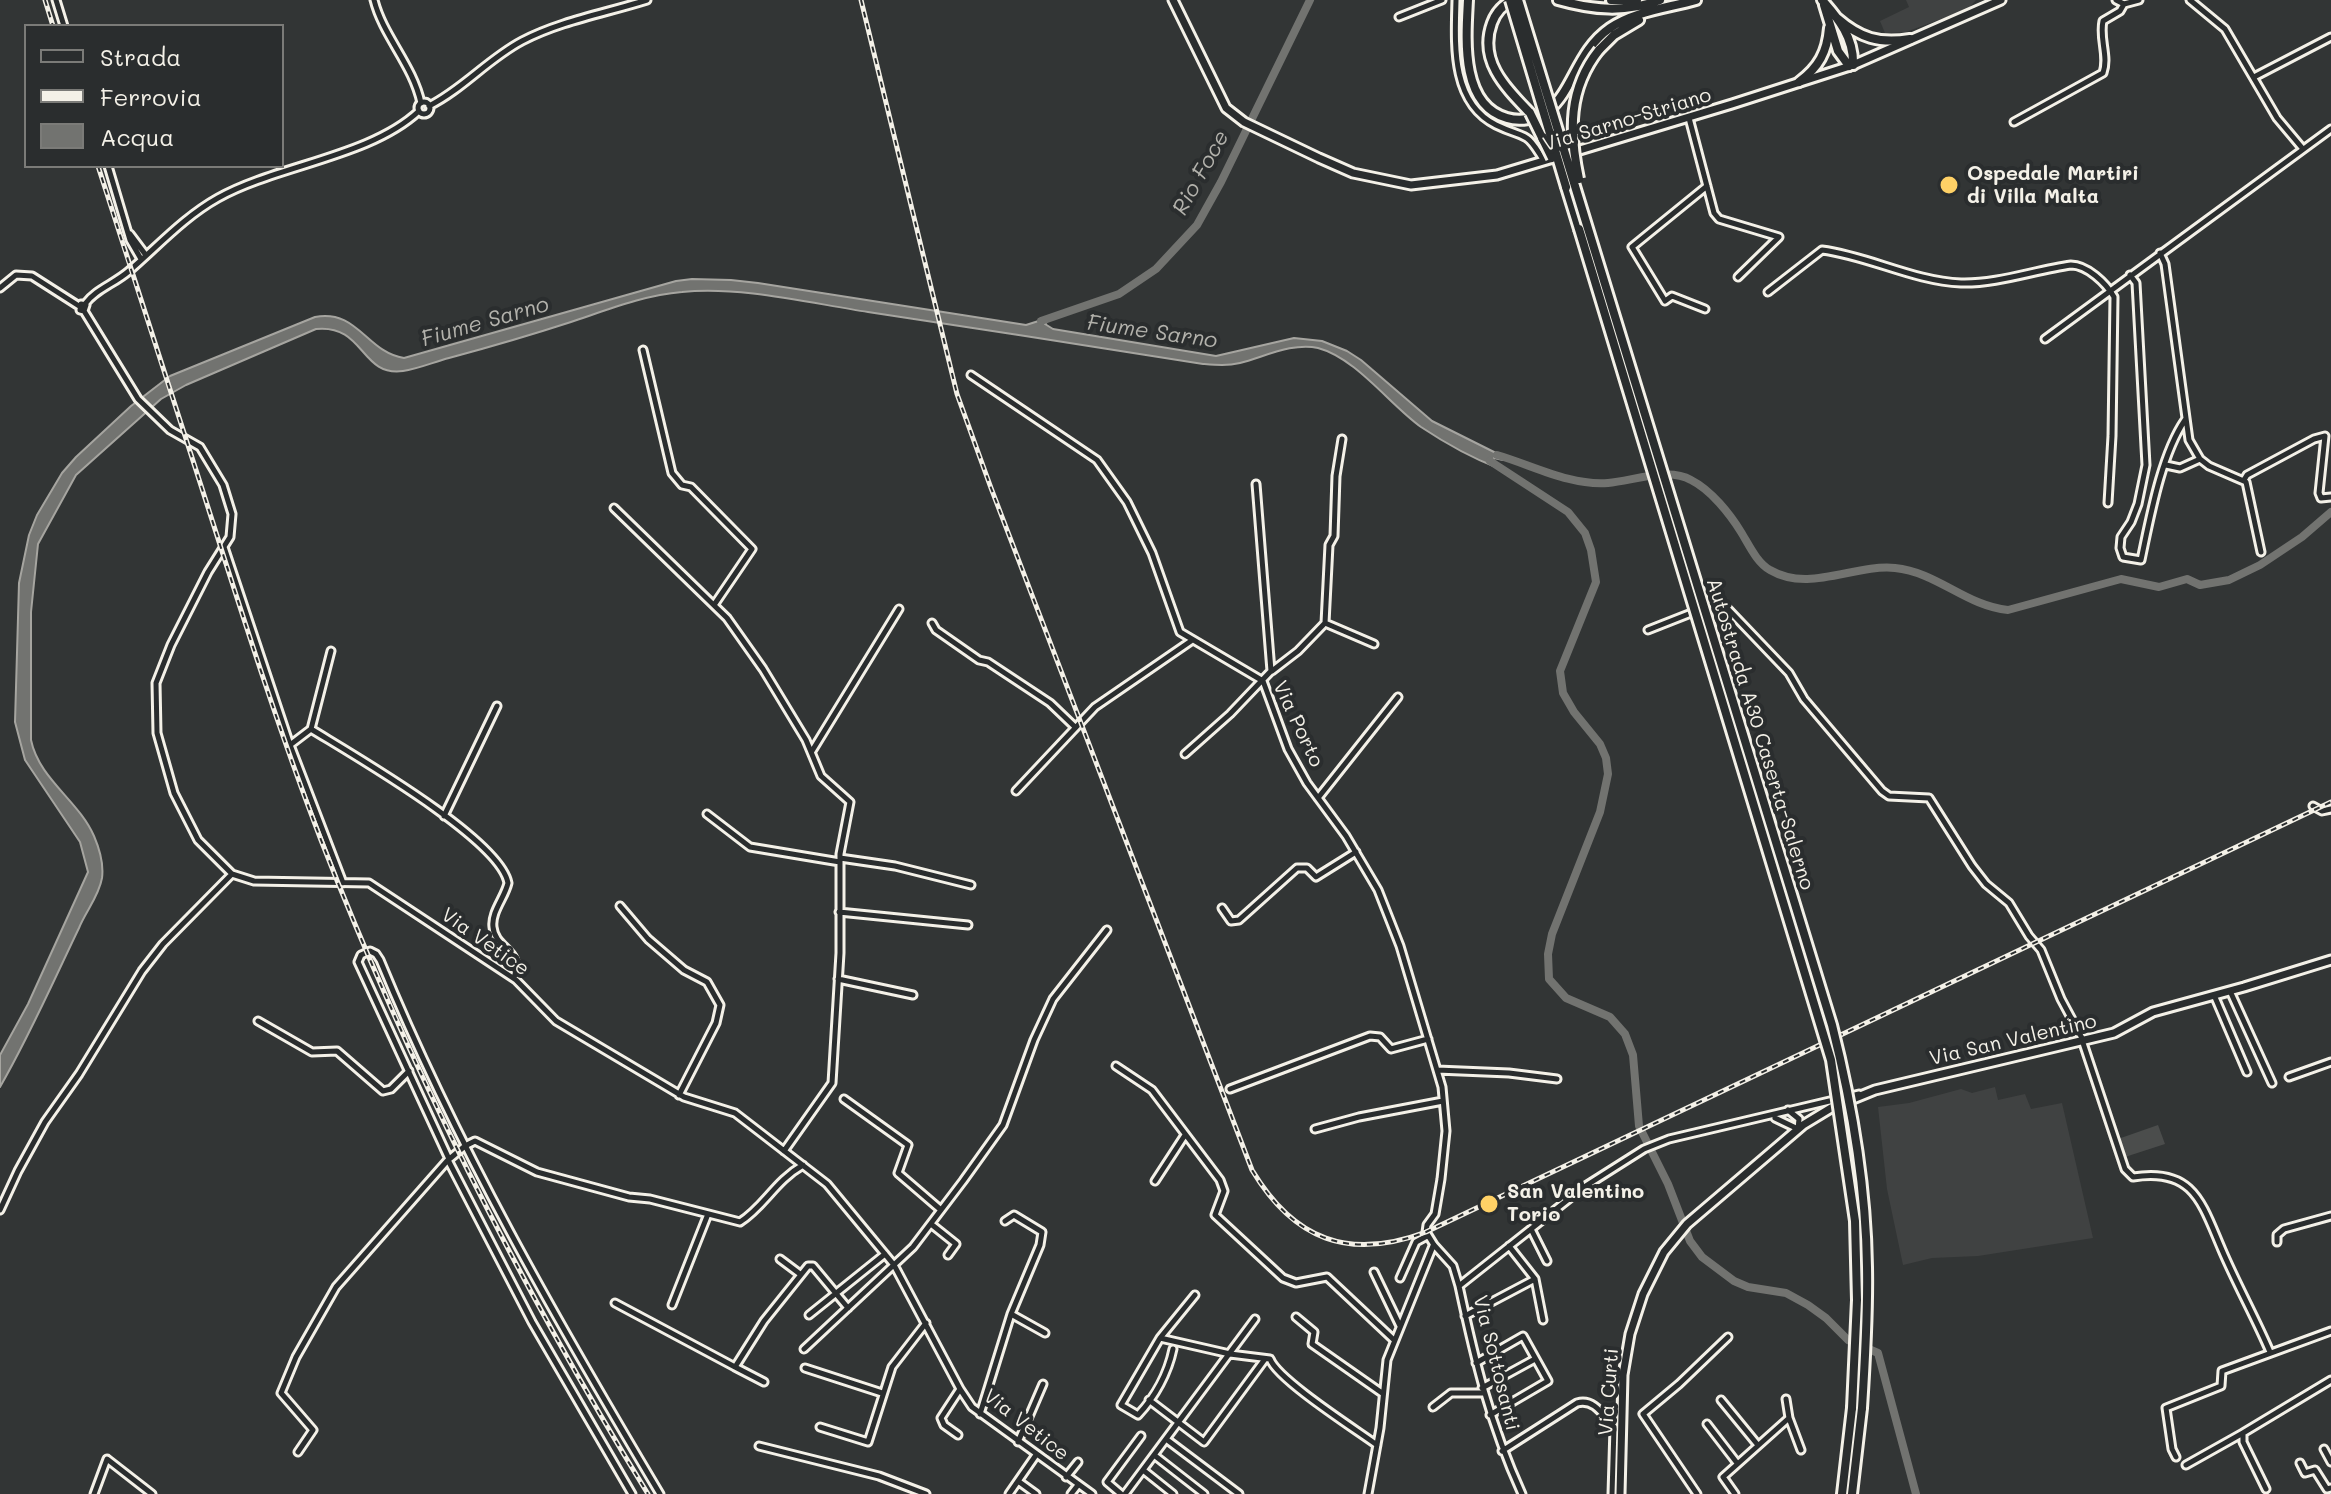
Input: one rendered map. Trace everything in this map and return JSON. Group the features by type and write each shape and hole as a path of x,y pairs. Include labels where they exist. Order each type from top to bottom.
{"highway":[{"path":"1468,0 1466,48 1475,88 1495,113 1517,120 1537,117 1548,111 1598,37 1626,19 1696,0"},
{"path":"1514,0 1504,4 1497,13 1491,26 1488,47 1497,75 1530,113 1544,138 1558,177 1566,187"},
{"name":"Autostrada A30 Caserta-Salerno","path":"1514,0 1566,187 1831,1060 1855,1221 1857,1408 1852,1494"},
{"name":"Autostrada A30 Caserta-Salerno","path":"1514,0 1589,227 1840,1056 1861,1182 1867,1264 1867,1338 1842,1494"},
{"path":"1558,0 1608,10 1660,0"},
{"path":"1611,0 1637,0"},
{"path":"1823,1 1853,48 1851,66"},
{"path":"1589,227 1575,162 1571,121 1578,85 1599,50 1621,30 1657,10"},
{"path":"1833,21 1869,39 1910,39"},
{"path":"1833,21 1838,51 1851,66"},
{"path":"1799,82 1821,59 1833,21"}],"main road":[{"name":"Via Sarno-Striano","path":"1173,0 1217,94 1226,108 1244,122 1353,173 1411,185 1467,181 1544,162 1689,118 1851,66 1986,3 2001,0"},
{"name":"Via San Valentino","path":"1695,1215 1798,1129 1831,1108 1883,1088 2114,1033 2153,1012 2331,960"},
{"name":"Via Curti","path":"1620,1494 1623,1375 1630,1334 1643,1294 1671,1244 1695,1215"}],"street":[{"path":"56,0 63,24"},
{"path":"374,0 417,88 421,103 419,111"},
{"path":"421,103 429,106 443,99 524,40 647,0"},
{"path":"1399,17 1442,0"},
{"path":"1456,0 1456,59 1467,93 1484,117 1532,140 1544,162"},
{"path":"2116,0 2124,4 2139,0"},
{"path":"2190,0 2225,29 2277,118 2303,149"},
{"path":"2014,122 2103,73 2106,64 2102,25 2124,4"},
{"path":"2254,77 2331,37"},
{"path":"83,307 97,291 124,275 155,246 219,198 387,134 419,111 427,113 429,106"},
{"path":"1689,118 1714,213 1719,219 1779,237 1738,277"},
{"path":"2045,339 2331,129"},
{"path":"109,168 129,233 143,257"},
{"path":"1705,309 1672,296 1665,301 1632,247 1707,186"},
{"path":"129,233 140,244 143,257"},
{"path":"140,244 155,246"},
{"path":"1768,292 1825,250 1928,278 1961,283 2078,265 2086,269 2110,289 2114,297 2108,503"},
{"path":"2160,253 2165,264 2189,440 2200,459 2209,466 2243,480 2252,502 2261,552"},
{"path":"0,288 16,275 32,276 83,307 138,399 170,430 200,447 223,485 232,514 230,537 208,572 171,645 156,683 157,733 174,793 198,840 232,874 163,944 142,971 73,1083 38,1133 0,1210"},
{"path":"2130,275 2136,283 2146,465 2138,504 2121,537 2123,557 2137,562 2141,560 2156,489 2178,430 2185,420"},
{"path":"643,350 672,473 682,485 691,487 752,549 714,605"},
{"path":"971,375 1097,460 1127,502 1152,553 1180,632 1191,641 1102,701 1016,791"},
{"path":"2243,480 2314,439 2325,436 2319,493 2321,498 2331,497"},
{"path":"1185,754 1325,623 1329,545 1334,536 1336,476 1342,439"},
{"path":"2166,465 2180,468 2200,459"},
{"path":"1256,484 1271,671"},
{"path":"614,508 727,618 763,669 811,751 821,776 850,802 840,860 832,1083 784,1151"},
{"path":"224,546 290,745 343,883"},
{"path":"1648,630 1714,604 1726,607 1789,673 1804,699 1882,791 1889,796 1929,798 1972,866 1986,884 2009,903 2041,950 2082,1040 2125,1169 2133,1177 2165,1175 2188,1188 2198,1198 2270,1352"},
{"path":"811,751 899,609"},
{"path":"932,623 936,630 979,660 988,662 1050,703 1075,727"},
{"path":"1325,623 1374,644"},
{"name":"Via Porto","path":"1191,641 1263,681 1288,749 1378,890 1400,946 1437,1070 1444,1101 1446,1131 1435,1214 1427,1225 1427,1234 1416,1242 1400,1278"},
{"path":"290,745 311,729 331,651"},
{"path":"1318,798 1398,697"},
{"path":"444,816 497,706"},
{"path":"311,729 444,816 490,853 508,878 508,888 493,926 496,936 515,961 514,978"},
{"path":"2313,806 2319,811 2331,809"},
{"path":"707,814 750,847 895,866 971,885"},
{"path":"1222,908 1231,921 1239,920 1297,868 1307,868 1316,877 1356,852"},
{"name":"Via Vetice","path":"232,874 254,881 369,883 514,978 556,1021 679,1095 735,1113 827,1184 894,1265 960,1389 980,1414 1092,1494"},
{"path":"620,906 684,970 707,982 720,1005 716,1023 679,1095"},
{"path":"839,912 968,925"},
{"path":"804,1349 894,1265 931,1224 1003,1125 1034,1040 1053,999 1107,930"},
{"path":"632,1494 532,1322 449,1160 358,962 361,955 370,951 380,960 465,1146 535,1281 660,1494"},
{"path":"838,979 913,995"},
{"path":"2230,991 2272,1083"},
{"path":"2214,995 2247,1072"},
{"path":"258,1021 312,1052 337,1051 383,1091 391,1089 409,1071"},
{"path":"1230,1089 1370,1036 1380,1037 1391,1049 1428,1039"},
{"path":"2289,1077 2331,1062"},
{"path":"1116,1066 1152,1090 1223,1185 1224,1191 1215,1215 1283,1278 1296,1283 1327,1277 1394,1340"},
{"path":"1437,1070 1557,1079"},
{"name":"Via San Valentino","path":"1655,1144 1883,1088"},
{"path":"844,1099 908,1145 898,1173 941,1210"},
{"path":"1315,1129 1444,1101"},
{"path":"1775,1118 1798,1129 1799,1119 1788,1110"},
{"path":"1155,1181 1185,1135"},
{"path":"298,1452 313,1430 281,1393 296,1357 342,1279 465,1146 475,1141 537,1172 740,1222 785,1176 803,1165"},
{"name":"Via Sottosanti","path":"1522,1494 1502,1451 1482,1390 1459,1286 1584,1187 1655,1144"},
{"path":"672,1305 708,1214"},
{"path":"980,1414 1011,1314 1040,1245 1042,1232 1014,1215 1005,1221"},
{"path":"2277,1242 2277,1235 2284,1229 2331,1216"},
{"path":"931,1224 956,1244 948,1255"},
{"path":"1531,1229 1547,1261"},
{"path":"1427,1234 1453,1266 1459,1286"},
{"path":"1368,1494 1387,1360 1434,1245"},
{"path":"1509,1246 1535,1279 1543,1320"},
{"path":"809,1315 885,1254"},
{"path":"780,1259 800,1274"},
{"path":"735,1367 764,1321 808,1266 813,1266 848,1308"},
{"path":"1374,1272 1400,1327"},
{"path":"1465,1316 1535,1279"},
{"path":"1173,1349 1169,1370 1138,1415 1121,1405 1160,1338 1195,1295"},
{"path":"615,1303 764,1382"},
{"path":"1011,1314 1045,1333"},
{"path":"1296,1317 1314,1332 1312,1344 1382,1393"},
{"path":"1141,1436 1107,1482 1123,1494 1255,1319"},
{"path":"820,1427 868,1442 892,1367 926,1323"},
{"path":"2176,1457 2166,1408 2221,1386 2222,1371 2331,1331"},
{"path":"1476,1363 1523,1336 1548,1381 1490,1415"},
{"path":"1697,1494 1643,1414 1728,1337"},
{"path":"1160,1338 1230,1354 1270,1359 1288,1380 1377,1445"},
{"path":"1149,1400 1204,1442 1265,1358"},
{"path":"1433,1407 1451,1393 1482,1390 1535,1359"},
{"path":"805,1368 882,1393"},
{"path":"2186,1465 2331,1380"},
{"path":"1018,1442 1043,1384"},
{"path":"958,1435 944,1425 941,1418 960,1389"},
{"path":"1786,1399 1789,1418 1801,1450"},
{"path":"1721,1400 1757,1444"},
{"path":"1502,1451 1577,1403 1591,1403 1614,1427 1612,1494"},
{"path":"1735,1494 1723,1477 1789,1418"},
{"path":"1707,1424 1737,1463"},
{"path":"2243,1433 2243,1442 2266,1489"},
{"path":"1166,1439 1239,1494"},
{"path":"759,1446 879,1476 926,1494"},
{"path":"2324,1449 2331,1462"},
{"path":"1009,1494 1036,1455"},
{"path":"1154,1455 1204,1494"},
{"path":"94,1494 107,1459 152,1494"},
{"path":"1066,1477 1078,1462"},
{"path":"2300,1463 2305,1473 2315,1470 2327,1489 2331,1488"},
{"path":"1143,1470 1173,1494"},
{"path":"1018,1481 1036,1494"},
{"path":"1071,1494 1078,1485"}],"shaded area":[{"path":"1906,0 1976,0 1968,9 1906,32 1885,33 1880,21 1909,7"},
{"path":"1995,1087 1998,1100 2025,1094 2031,1109 2062,1103 2093,1238 1978,1256 1932,1258 1903,1265 1887,1189 1878,1107 1909,1103 1961,1089 1972,1093"},
{"path":"2158,1125 2165,1144 2125,1157 2118,1139"}],"water":[{"name":"Fiume Sarno","path":"692,279 758,283 1026,325 1051,317 1045,324 1053,329 1216,356 1294,338 1322,341 1361,360 1432,421 1504,457 1503,460 1494,458 1493,462 1498,468 1449,444 1409,418 1346,361 1318,348 1299,347 1235,364 1203,364 728,291 668,294 640,300 403,371 389,371 378,366 344,334 316,329 186,385 161,399 76,475 38,544 31,612 31,740 42,767 79,812 94,836 100,851 102,872 95,897 0,1087 0,1055 28,1004 88,872 80,842 25,760 15,722 19,583 29,535 62,473 131,406 170,376 315,317 342,319 380,348 404,358"}],"waterway":[{"name":"Rio Foce","path":"1041,321 1119,294 1156,269 1197,225 1310,0"},
{"path":"1497,455 1565,478 1594,483 1661,475 1682,476 1713,496 1761,563 1770,570 1800,579 1895,568 1924,576 1979,602 2008,610 2121,579 2159,587 2187,579 2200,585 2229,580 2260,565 2302,537 2331,512"},
{"path":"1490,461 1568,512 1585,533 1596,582 1560,671 1563,693 1600,744 1608,774 1600,812 1552,934 1548,954 1549,979 1566,998 1610,1017 1625,1034 1633,1055 1639,1126 1668,1184 1690,1241 1702,1257 1734,1281 1748,1287 1786,1293 1826,1318 1848,1340 1878,1353 1916,1494"}],"railway":[{"path":"45,0 52,24"},
{"path":"861,0 957,394 1252,1170 1268,1194 1305,1228 1348,1244 1398,1241 1426,1232 2331,802"},
{"path":"99,168 271,702 355,925 430,1092 512,1256 648,1494"}],"place":[{"name":"Ospedale Martiri di Villa Malta","path":"1949,185"},
{"name":"San Valentino Torio","path":"1489,1204"}]}
